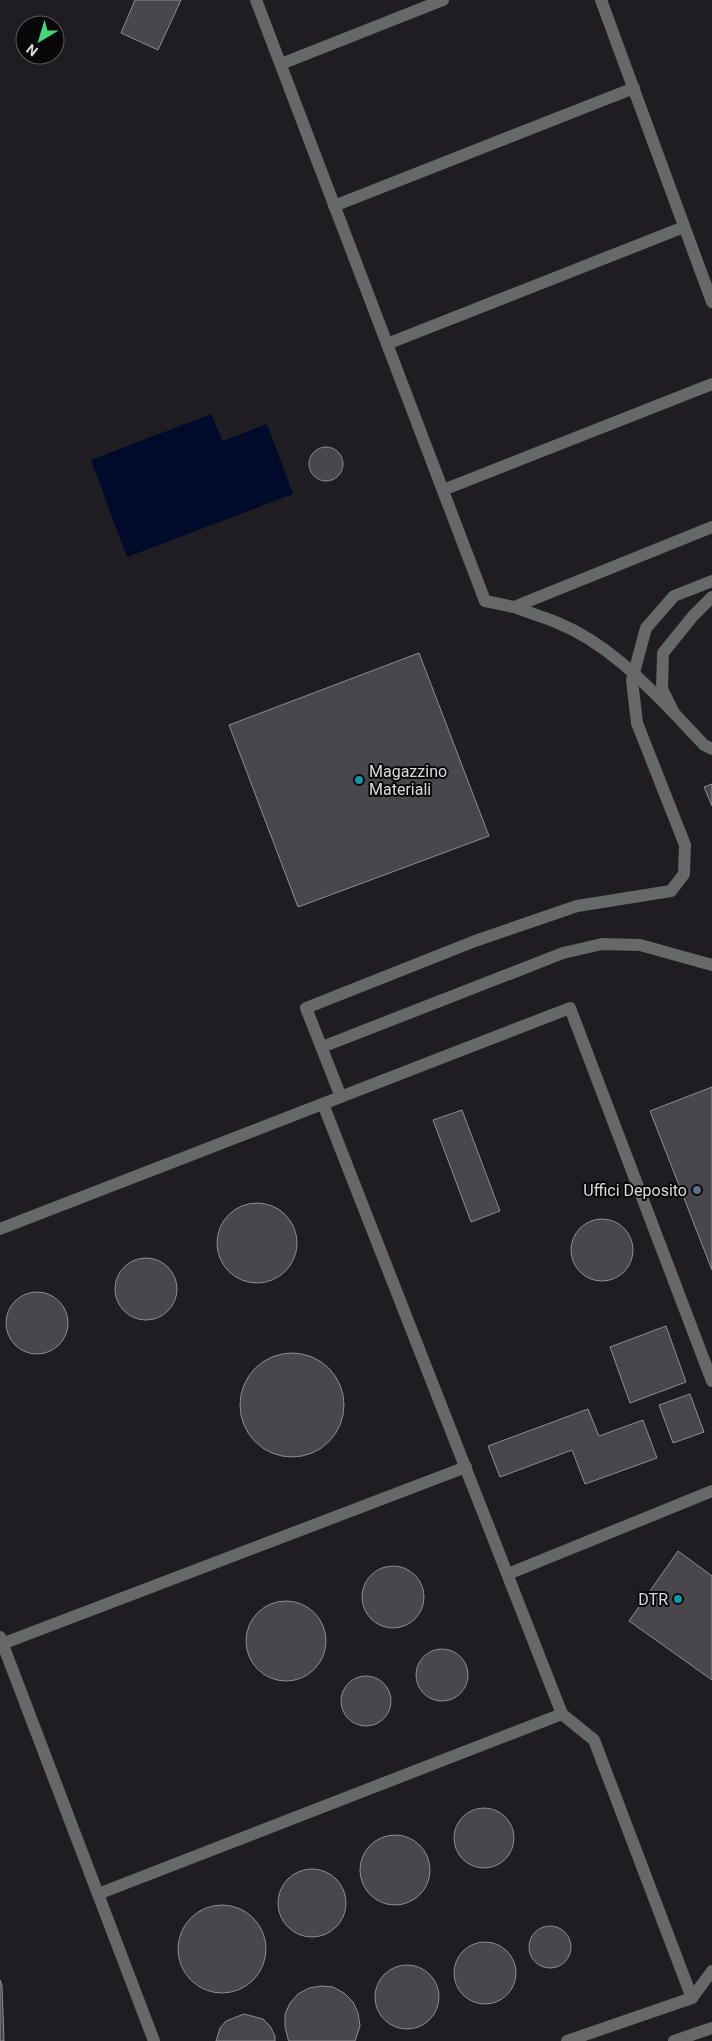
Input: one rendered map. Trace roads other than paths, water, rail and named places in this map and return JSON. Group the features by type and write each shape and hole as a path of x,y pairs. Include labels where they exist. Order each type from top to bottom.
{"street":[{"path":"256,0 485,602 514,608 560,624 589,640 634,672 704,745 712,749"},
{"path":"281,64 443,0"},
{"path":"601,0 712,302"},
{"path":"334,206 634,88"},
{"path":"388,344 684,227"},
{"path":"443,490 712,384"},
{"path":"514,608 712,528"},
{"path":"341,1097 306,1008 475,941 577,906 670,891 684,874 685,845 637,723 632,680 646,628 674,596 712,581"},
{"path":"674,713 662,689 663,653 693,616 712,597"},
{"path":"322,1047 563,953 602,944 640,945 712,965"},
{"path":"0,1229 570,1008 712,1380"},
{"path":"323,1104 562,1714 594,1740 692,1998"},
{"path":"154,2041 1,1640 466,1467"},
{"path":"508,1574 712,1491"},
{"path":"98,1894 562,1714"},
{"path":"567,2041 692,1998 712,1971"},
{"path":"674,2041 712,2028"}],"water":[{"path":"211,414 223,441 267,424 293,494 127,557 91,460"}],"place":[{"name":"Magazzino Materiali","path":"359,780"},
{"name":"Uffici Deposito","path":"697,1190"},
{"name":"DTR","path":"678,1599"}]}
